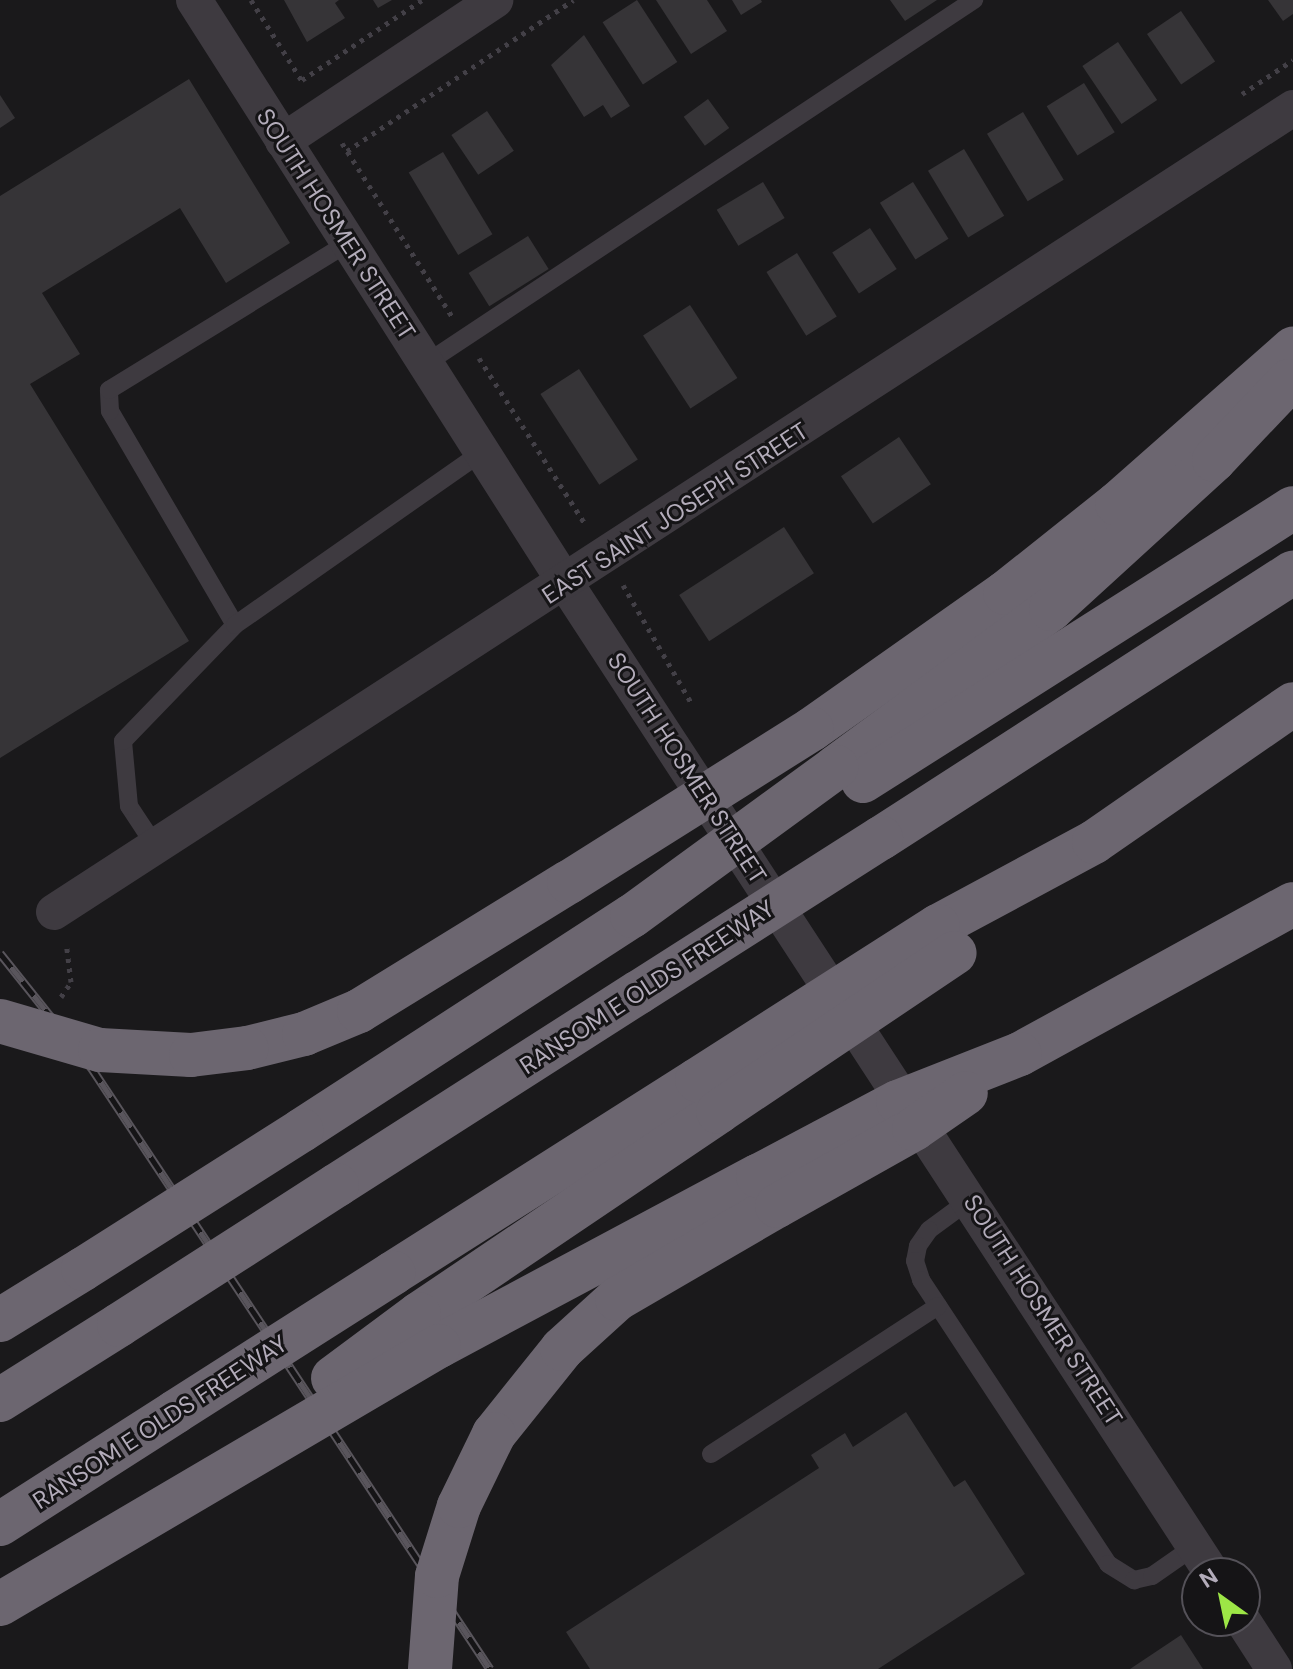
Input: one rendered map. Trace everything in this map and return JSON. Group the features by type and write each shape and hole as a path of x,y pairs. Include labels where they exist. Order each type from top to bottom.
{"highway":[{"path":"0,1021 100,1050 191,1055 247,1048 304,1034 359,1011 812,729 930,648 1092,525 1293,349"},
{"path":"843,778 1051,609 1214,460 1293,376"},
{"path":"0,1320 302,1130 843,778 1293,508"},
{"name":"RANSOM E OLDS FREEWAY","path":"0,1400 1293,572"},
{"name":"RANSOM E OLDS FREEWAY","path":"0,1524 393,1273 707,1096 1094,842 1293,704"},
{"path":"430,1669 437,1576 459,1506 494,1434 536,1377 617,1299 898,1102 1020,1054 1293,904"},
{"path":"0,1604 429,1330 707,1096"},
{"path":"429,1330 768,1191"}],"street":[{"name":"SOUTH HOSMER STREET","path":"194,0 566,584 971,1199 1202,1557"},
{"path":"283,141 495,0"},
{"name":"EAST SAINT JOSEPH STREET","path":"54,912 566,584 1293,108"},
{"path":"1253,1637 1274,1669"}],"lane":[{"path":"425,364 974,0"},
{"path":"235,625 110,411 109,390 348,243"},
{"path":"156,847 129,806 123,741 235,625 482,452"},
{"path":"971,1199 929,1230 918,1246 915,1261 938,1306 1119,1574 1134,1580 1181,1567"},
{"path":"711,1454 938,1306"}],"path":[{"path":"302,80 422,0"},
{"path":"347,151 573,0"},
{"path":"54,912 71,956 71,982 56,1004"}],"building":[{"path":"284,0 339,0 335,3 345,18 307,42"},
{"path":"373,0 392,0 378,8"},
{"path":"637,0 677,62 643,84 603,22"},
{"path":"656,0 707,0 727,31 691,54"},
{"path":"732,0 761,0 762,2 741,15"},
{"path":"890,0 937,0 905,21"},
{"path":"1268,0 1293,0 1293,14 1283,21"},
{"path":"1181,11 1215,62 1181,84 1147,34"},
{"path":"584,35 630,106 611,118 603,105 584,117 551,65"},
{"path":"1118,42 1157,100 1121,124 1082,66"},
{"path":"189,79 290,243 226,283 180,208 42,293 80,354 30,384 189,641 0,758 0,196"},
{"path":"1084,83 1115,132 1077,156 1047,106"},
{"path":"0,95 15,118 0,128"},
{"path":"708,99 729,128 705,146 684,117"},
{"path":"487,111 514,151 478,175 451,135"},
{"path":"1023,112 1064,180 1028,201 987,134"},
{"path":"964,149 1004,216 968,237 928,171"},
{"path":"443,152 492,234 458,255 409,173"},
{"path":"763,182 785,218 738,246 717,210"},
{"path":"913,182 949,239 915,259 880,203"},
{"path":"870,228 897,269 859,294 832,253"},
{"path":"528,236 549,269 489,306 469,273"},
{"path":"797,253 837,317 806,336 766,272"},
{"path":"690,305 737,378 690,408 643,335"},
{"path":"579,369 638,460 599,485 540,394"},
{"path":"899,437 931,484 873,523 841,476"},
{"path":"784,527 814,573 709,641 679,595"},
{"path":"906,1412 954,1487 965,1480 1025,1574 878,1669 590,1669 566,1632 819,1468 811,1455 845,1433 853,1447"},
{"path":"1181,1635 1203,1669 1130,1669"}],"railway":[{"path":"0,953 91,1067 490,1669"}]}
